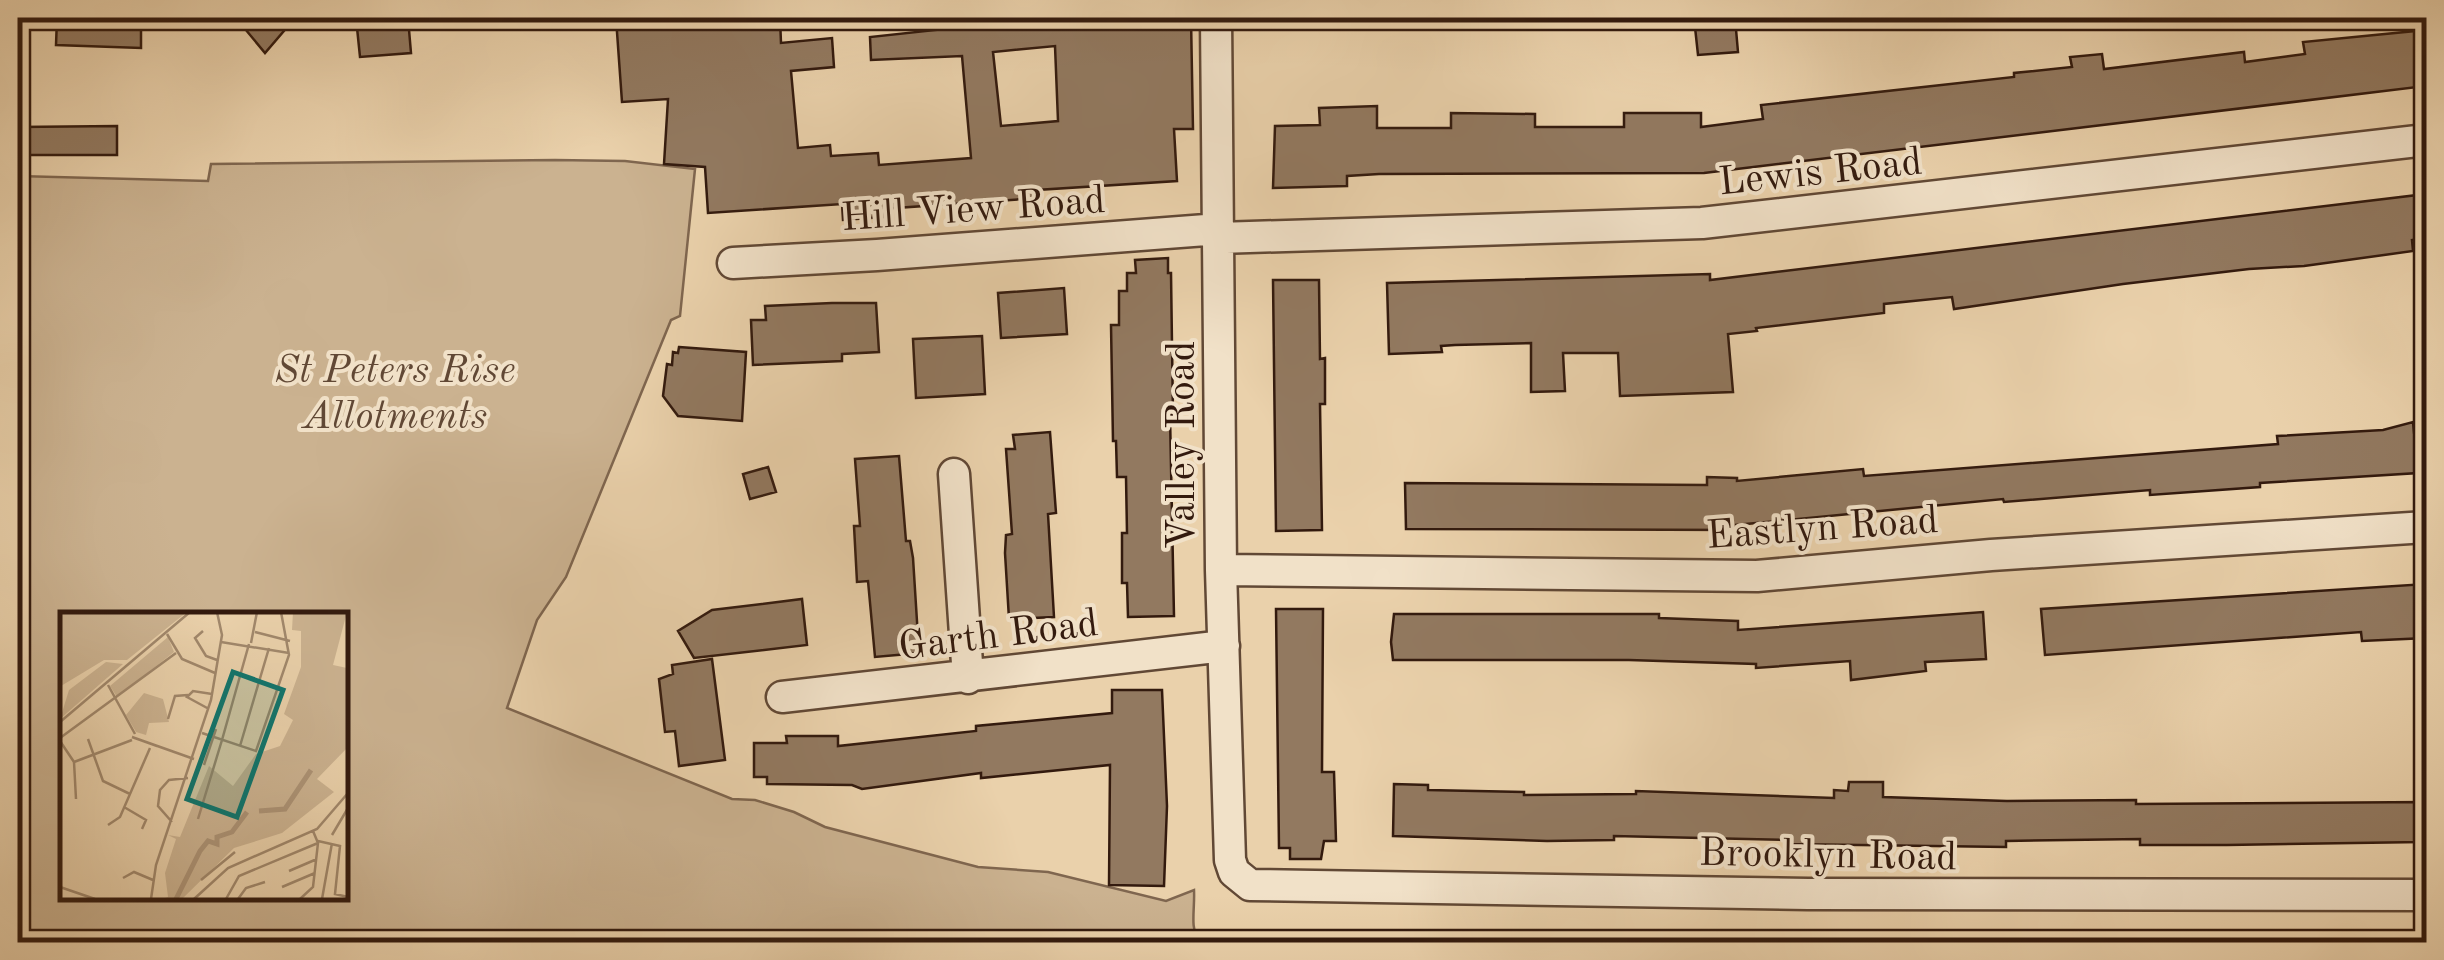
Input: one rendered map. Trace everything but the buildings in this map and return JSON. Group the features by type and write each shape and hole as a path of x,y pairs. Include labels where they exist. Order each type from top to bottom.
{"street":[{"name":"Valley Road","path":"1216,18 1221,570 1230,860 1234,872"},
{"name":"Lewis Road","path":"1219,233 1702,223 2426,140"},
{"name":"Hill View Road","path":"733,262 1219,233"},
{"path":"954,474 968,678"},
{"name":"Eastlyn Road","path":"1221,570 1757,576 1991,555 2426,527"},
{"name":"Garth Road","path":"782,697 1224,646"},
{"name":"Brooklyn Road","path":"1234,872 1250,885 1808,894 2426,895"}],"green space":[{"name":"St Peters Rise Allotments","path":"555,160 625,161 695,169 680,316 671,320 566,577 537,620 507,708 732,799 755,800 825,827 978,867 1048,872 1166,901 1194,890 1193,923 1198,942 18,942 18,176 208,181 211,164"}]}
